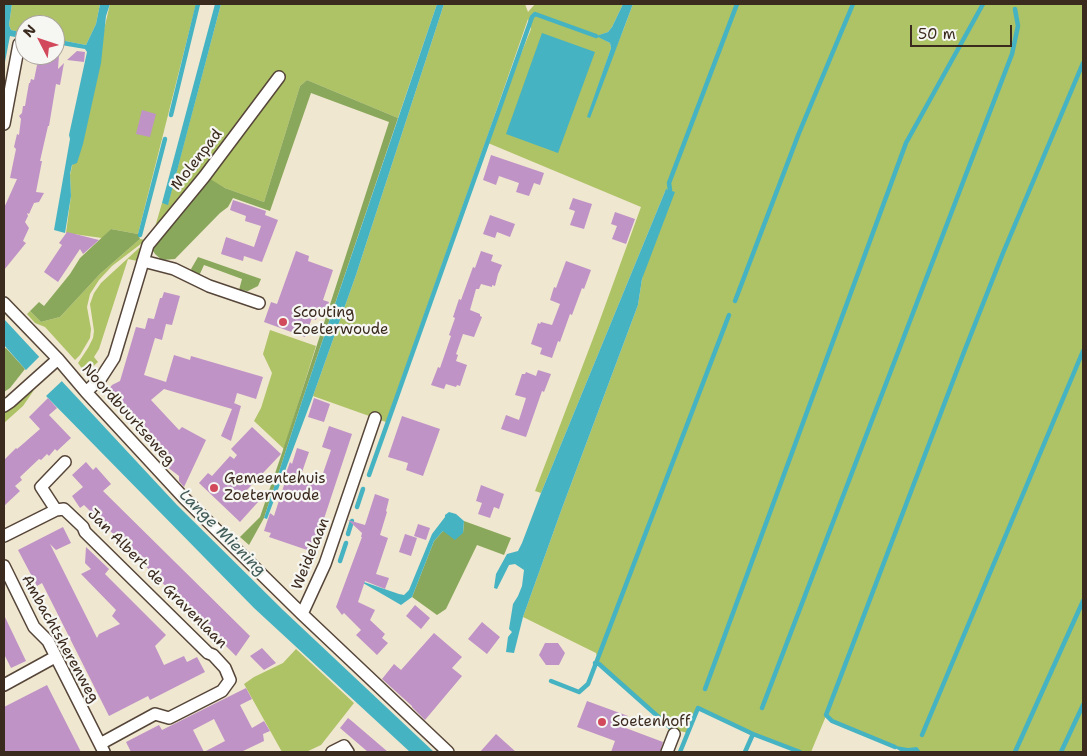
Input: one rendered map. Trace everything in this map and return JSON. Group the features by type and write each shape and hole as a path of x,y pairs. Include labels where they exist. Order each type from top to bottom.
{"street":[{"path":"4,124 15,65"},
{"name":"Molenpad","path":"86,392 101,378 114,358 148,245 204,177 278,77"},
{"path":"142,261 174,269 209,286 259,303"},
{"name":"Noordbuurtseweg","path":"4,302 55,361 184,498 302,614 448,752"},
{"path":"4,406 55,361"},
{"name":"Weidelaan","path":"302,614 325,564 375,418"},
{"name":"Jan Albert de Gravenlaan","path":"65,462 41,487 56,510 64,509 83,527 225,668 230,680 222,691 169,718 155,714 102,748"},
{"path":"4,536 56,510"},
{"name":"Ambachtsherenweg","path":"4,566 34,627 48,641 102,748"},
{"path":"4,685 56,657"},
{"path":"667,752 674,734"},
{"path":"332,752 344,746 348,752"}],"green space":[{"path":"12,4 100,4 96,24 86,45 65,41 65,15 15,15 15,31 11,30 9,25"},
{"path":"110,4 196,4 138,234 111,229 102,238 66,233 71,196 70,175"},
{"path":"221,4 437,4 398,118 307,80 300,86 264,202 225,188 207,178 153,234 162,203 168,204"},
{"path":"444,4 525,4 528,12 535,4 623,4 608,32 597,36 610,43 611,48 588,117 633,4 1083,4 1083,752 908,752 832,721 826,716 811,752 800,752 753,734 698,708 688,733 672,729 599,664 596,653 523,617 638,305 642,279 666,189 541,493 535,491 641,207 488,143 531,29 528,19 386,422 313,396 356,275"},
{"path":"307,80 398,118 264,518 249,545 240,537 260,517 389,122 311,93 270,211 233,198 228,207 175,259 162,260 152,249 207,177 225,188 264,202 300,86"},
{"path":"111,229 138,234 140,239 100,274 60,317 41,322 30,311 39,302 44,306 70,274 80,258"},
{"path":"140,239 146,240 112,266 99,280 90,294 87,307 91,329 90,338 75,360 45,327 35,323 27,314 30,311 41,322 60,317 100,274"},
{"path":"142,247 137,261 128,259 99,349 94,357 98,362 89,370 83,370 78,363 93,338 94,331 90,304 94,293 101,283 139,248"},
{"path":"198,257 261,279 258,286 248,291 239,290 242,279 204,265 199,276 193,274 191,269"},
{"path":"270,330 316,346 284,449 254,421 261,408 272,373 263,354"},
{"path":"6,348 25,369 10,388 4,392 4,349"},
{"path":"34,390 23,406 4,423 4,410"},
{"path":"464,521 511,538 504,555 477,545 446,609 437,615 412,597 434,541 443,531 463,533"},
{"path":"296,649 354,703 321,745 306,752 282,752 244,684 283,663"}],"water":[{"path":"4,4 12,4 9,25 11,30 15,31 15,37 10,36 4,67"},
{"path":"100,4 110,4 106,16 101,63 83,144 77,163 72,165 70,174 71,196 65,233 54,230 70,139 69,135 87,52 85,49 65,46 65,41 86,45 96,24"},
{"path":"215,4 221,4 168,205 162,203"},
{"path":"437,4 444,4 356,275 267,519 264,518 302,401"},
{"path":"623,4 633,4 590,118 587,117 611,48 610,43 596,36 608,32"},
{"path":"542,33 595,52 558,153 506,134"},
{"path":"666,189 675,192 642,279 638,305 523,617 514,653 506,652 508,637 512,632 509,629 513,604 522,586 524,570 515,564 509,565 497,589 494,588 496,574 507,554 518,551 522,543"},
{"path":"4,319 177,505 283,610 434,752 410,752 254,608 46,396 4,345"},
{"path":"449,512 456,514 464,521 463,533 455,540 443,531 434,541 412,597 401,605 363,583 404,595 409,590 432,534"},
{"path":"890,745 908,748 917,747 921,752 902,752"}],"pier":[{"path":"41,355 63,380 46,396 46,399 24,372"}],"building":[{"path":"77,51 85,52 84,62 67,60"},
{"path":"37,65 58,65 58,69 64,65 60,85 56,84 49,126 40,161 42,161 36,192 44,193 39,202 34,203 29,214 27,213 28,216 25,222 29,228 23,241 26,243 4,270 4,208 17,179 10,178 16,149 14,147 17,134 19,135 21,119 19,116 22,113 23,106 25,106 29,83 31,79 34,80"},
{"path":"142,110 156,114 150,137 136,134"},
{"path":"491,155 544,173 540,185 534,183 529,196 516,192 519,183 499,176 496,185 483,180"},
{"path":"573,198 592,204 584,229 570,225 575,211 569,209"},
{"path":"233,200 266,211 265,215 278,220 262,262 244,256 243,261 221,254 226,237 254,247 261,226 245,221 246,216 230,210"},
{"path":"615,212 635,219 626,244 612,239 617,226 611,224"},
{"path":"490,215 515,224 510,237 497,232 495,238 483,234"},
{"path":"67,232 99,240 83,254 80,249 58,282 44,272 62,245 59,243"},
{"path":"296,251 309,256 308,261 333,270 323,300 329,302 324,315 318,313 316,320 312,318 305,337 264,322 271,302 277,304"},
{"path":"481,251 493,255 491,261 502,265 495,286 481,284 479,289 476,289 470,310 480,314 482,317 474,337 463,334 456,354 458,355 456,361 467,365 460,386 457,385 456,387 446,384 444,389 431,385 438,367 440,368 451,336 449,335 459,299 461,300"},
{"path":"566,261 591,270 552,358 540,354 542,348 531,344 538,323 552,325 560,304 550,300"},
{"path":"164,292 180,296 172,325 166,324 162,340 155,338 144,375 166,382 174,355 190,360 191,356 263,377 256,399 237,393 234,403 241,406 231,441 221,436 232,409 164,389 151,400 179,430 182,427 206,440 184,487 179,481 179,476 162,463 166,457 111,396 109,391 112,385 120,381 136,327 145,329 148,318 154,319 160,298 162,298"},
{"path":"538,370 551,374 544,392 542,391 526,437 501,429 506,415 519,420 526,398 515,395 522,374 526,372 536,376"},
{"path":"48,398 57,408 49,415 71,438 57,451 55,449 49,456 47,454 41,460 39,459 20,477 22,480 15,486 20,491 4,506 4,460 40,429 29,417"},
{"path":"314,398 330,404 324,422 308,417"},
{"path":"402,416 440,429 423,476 406,470 408,463 388,457"},
{"path":"329,426 352,434 313,552 269,537 271,533 264,531 270,513 274,516 285,482 283,481 290,462 292,464 297,448 309,452 301,475 320,482 331,450 322,447"},
{"path":"252,427 281,454 246,491 258,502 240,522 199,483 208,473 212,476 230,456 234,459 237,455 231,449"},
{"path":"86,462 93,470 96,467 111,484 103,491 250,636 236,656 84,505 80,508 72,496 83,487 72,475"},
{"path":"481,485 504,494 499,509 494,507 490,518 478,514 482,503 476,501"},
{"path":"375,494 389,499 380,535 388,538 376,574 389,578 385,589 365,581 358,602 375,610 370,620 385,634 382,638 388,643 377,655 356,635 361,630 344,613 342,615 336,607 362,537 362,533 348,520 365,525"},
{"path":"418,524 430,528 426,540 414,536"},
{"path":"63,527 71,543 56,550 50,544 97,638 99,634 120,624 112,616 116,610 81,574 91,569 85,563 86,547 109,569 105,574 166,635 155,646 164,665 184,656 187,662 197,657 205,672 150,700 148,696 109,716 42,583 37,586 18,550"},
{"path":"405,534 417,538 411,556 399,552"},
{"path":"415,605 430,618 421,629 406,616"},
{"path":"4,615 26,661 11,668 4,654"},
{"path":"482,622 500,637 487,654 468,639"},
{"path":"434,633 462,657 452,668 462,676 425,720 382,679 394,664 401,670"},
{"path":"545,643 558,643 565,653 559,665 546,665 539,655"},
{"path":"262,648 276,663 264,670 250,656"},
{"path":"47,685 81,752 4,752 4,707"},
{"path":"246,688 252,699 240,705 252,728 264,721 270,731 263,734 264,741 241,752 204,752 131,752 126,742 159,725 162,730","holes":["214,719 225,741 204,752 193,730"]},
{"name":"Soetenhoff","path":"587,701 628,716 623,727 663,742 660,752 611,752 615,741 577,727"},
{"path":"348,718 388,752 368,752 340,728"},
{"path":"496,734 516,752 480,752"}],"waterway":[{"path":"171,115 198,4"},
{"path":"670,190 669,183 737,4"},
{"path":"735,301 799,133 853,4"},
{"path":"705,689 906,143 983,4"},
{"path":"762,708 1012,54 1018,26 1015,9"},
{"path":"369,475 532,17 535,14 596,36"},
{"path":"895,747 832,721 826,715 1003,253 1083,63"},
{"path":"140,235 165,139"},
{"path":"551,681 579,692 588,684 729,315"},
{"path":"922,735 1083,351"},
{"path":"357,507 363,489"},
{"path":"348,534 352,521"},
{"path":"340,561 346,543"},
{"path":"1015,752 1083,601"},
{"path":"595,663 599,664 672,729"},
{"path":"1061,752 1083,705"},
{"path":"680,752 698,708 753,734 800,752"},
{"path":"745,752 753,734"}],"place":[{"name":"Scouting Zoeterwoude","path":"283,322"},
{"name":"Gemeentehuis Zoeterwoude","path":"214,488"},
{"name":"Soetenhoff","path":"602,722"}],"water label":[{"name":"Lange Miening","path":"222,533"}]}
